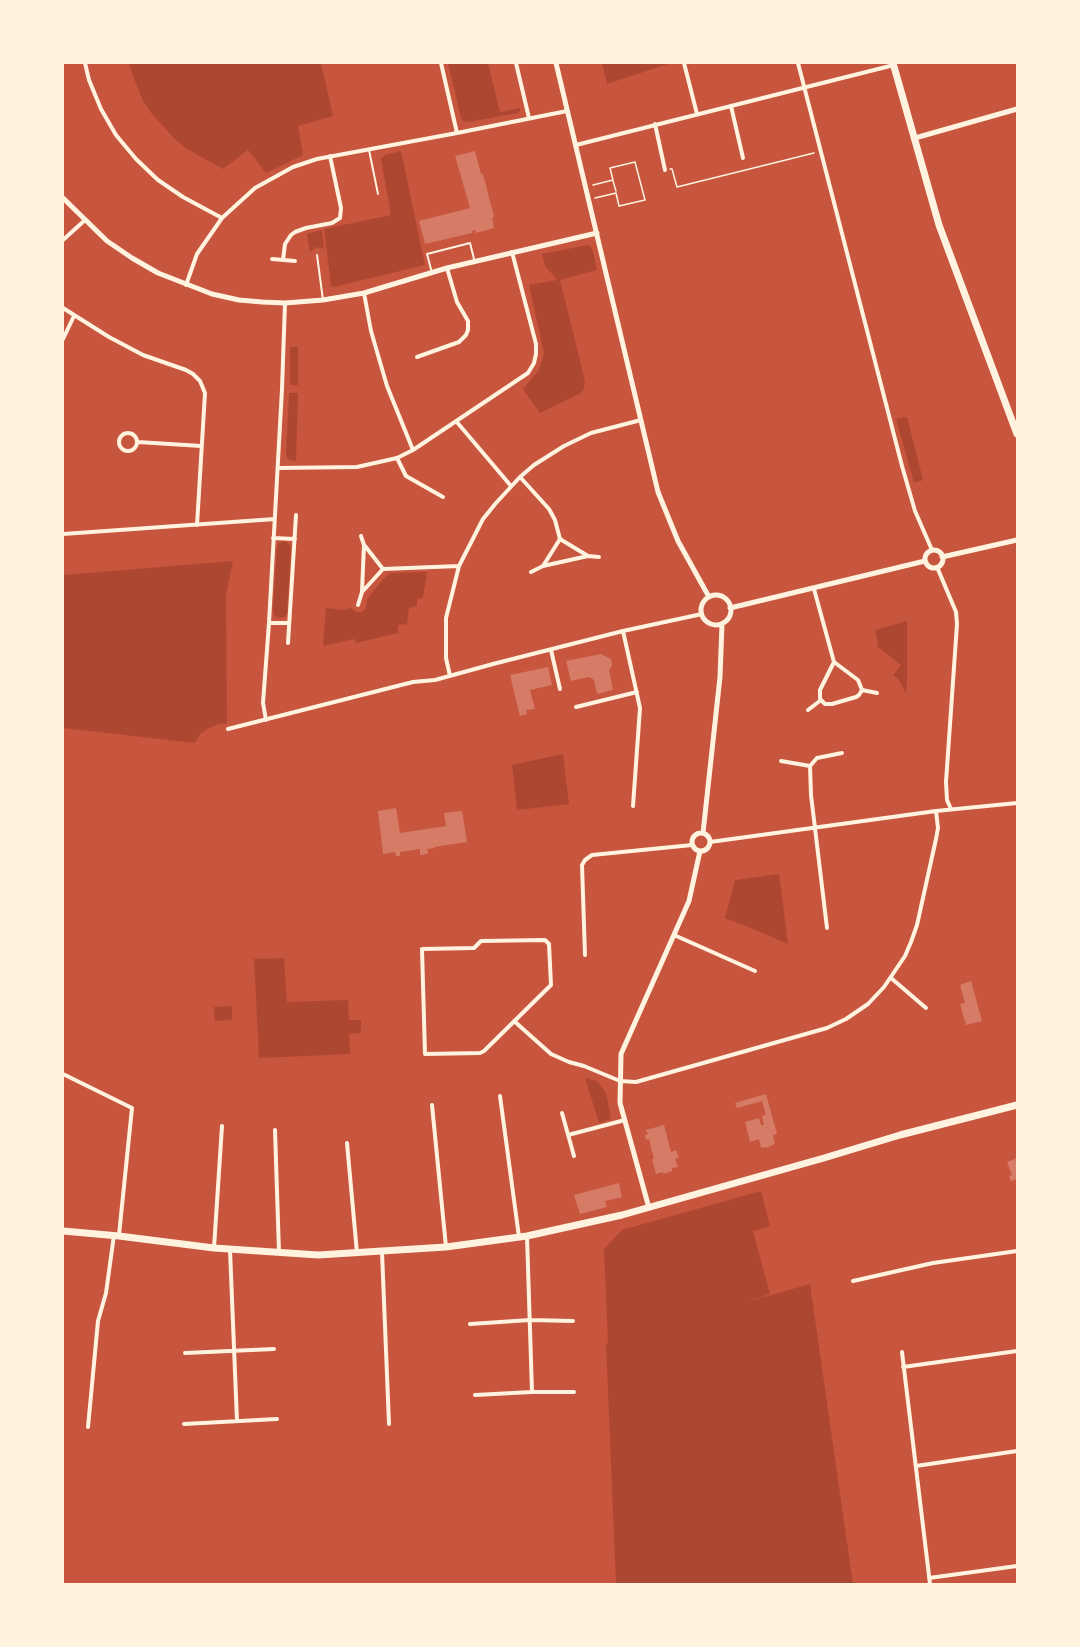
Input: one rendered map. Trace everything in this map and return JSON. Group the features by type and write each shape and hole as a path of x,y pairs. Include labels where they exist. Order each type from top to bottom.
{"main road":[{"path":"893,64 939,225 1017,434"},
{"path":"63,1231 116,1235 214,1248 318,1256 446,1247 523,1237 649,1208 900,1135 1015,1107"}],"street":[{"path":"85,63 89,80 101,109 116,135 136,159 158,180 183,197 222,218"},
{"path":"441,63 457,133"},
{"path":"516,63 529,118"},
{"path":"556,63 658,492 678,541 709,597"},
{"path":"684,63 697,114"},
{"path":"798,63 902,466 915,511 932,550"},
{"path":"576,145 893,64"},
{"path":"731,106 743,158"},
{"path":"915,138 1017,109"},
{"path":"186,285 197,254 222,218 255,188 293,167 330,156 568,111"},
{"path":"655,124 665,170"},
{"path":"283,260 285,244 295,232 332,223 340,218 341,208 330,156"},
{"path":"63,198 107,241 132,258 186,285 239,300 285,303 364,293 447,268 597,233"},
{"path":"63,240 85,220"},
{"path":"278,468 357,467 397,459 528,373 534,363 536,344 512,252"},
{"path":"272,259 295,261"},
{"path":"417,357 459,342 468,330 468,321 457,302 447,268"},
{"path":"364,293 371,331 387,386 413,450"},
{"path":"266,720 263,703 278,468 285,303"},
{"path":"63,308 143,355 186,370 197,377 203,386 205,393 197,525"},
{"path":"63,339 74,316"},
{"path":"450,676 446,658 446,618 459,566 483,519 520,477 564,446 591,433 641,420"},
{"path":"456,421 511,486"},
{"path":"128,432 134,434 138,442 134,450 127,451 120,447 119,441 122,435 128,432"},
{"path":"138,442 201,447"},
{"path":"397,459 406,476 443,497"},
{"path":"520,477 549,509 555,520 560,540 588,556"},
{"path":"288,643 296,515"},
{"path":"63,534 275,519"},
{"path":"361,536 364,545 383,569"},
{"path":"273,538 295,539"},
{"path":"543,566 560,540"},
{"path":"942,557 1017,540"},
{"path":"358,605 362,592 364,545"},
{"path":"932,550 938,551 942,557 942,562 937,567 931,567 925,561 926,555 932,550"},
{"path":"531,572 543,566 588,556 599,557"},
{"path":"730,608 925,561"},
{"path":"362,592 383,569 459,566"},
{"path":"937,567 956,612 957,624 946,782 947,800 951,809"},
{"path":"814,589 834,662 858,680 862,690 859,696 825,704 821,700 820,690 834,662"},
{"path":"714,595 724,598 730,608 729,618 722,624 714,625 705,621 702,604 709,597 714,595"},
{"path":"228,729 393,687 450,676 702,614"},
{"path":"269,623 289,623"},
{"path":"703,833 720,677 722,624"},
{"path":"623,632 640,708 633,806"},
{"path":"551,650 560,689"},
{"path":"862,690 877,693"},
{"path":"576,707 637,692"},
{"path":"808,710 821,700"},
{"path":"827,928 810,766 817,758 842,753"},
{"path":"781,761 810,766"},
{"path":"710,842 951,809 1017,803"},
{"path":"514,1021 551,1054 620,1081 636,1082 827,1028 846,1019 868,1004 891,978 905,956 917,926 936,839 938,828 936,811"},
{"path":"703,833 709,837 710,842 708,849 700,851 692,845 692,840 694,836 703,833"},
{"path":"585,955 582,865 585,860 592,855 692,845"},
{"path":"649,1208 620,1103 621,1054 689,901 700,851"},
{"path":"674,934 755,971"},
{"path":"545,939 549,944 551,985 514,1021 480,1053 425,1054 422,949 474,948 481,941 545,939"},
{"path":"891,978 926,1008"},
{"path":"63,1074 132,1108 116,1235 106,1293 98,1321 88,1427"},
{"path":"500,1096 523,1237 530,1320 532,1392"},
{"path":"432,1105 446,1247"},
{"path":"562,1113 574,1156"},
{"path":"568,1135 625,1120"},
{"path":"214,1248 222,1126"},
{"path":"275,1130 279,1253"},
{"path":"346,1143 357,1254"},
{"path":"230,1249 237,1421"},
{"path":"853,1281 933,1263 1017,1251"},
{"path":"382,1252 389,1424"},
{"path":"470,1324 573,1320"},
{"path":"185,1353 274,1349"},
{"path":"903,1367 1017,1351"},
{"path":"902,1352 930,1584"},
{"path":"475,1395 574,1392"},
{"path":"184,1424 277,1419"},
{"path":"916,1466 1017,1451"},
{"path":"929,1578 1017,1566"}],"lane":[{"path":"369,149 378,194"},
{"path":"432,273 427,254 470,243 475,262"},
{"path":"317,255 323,300"}],"path":[{"path":"665,170 672,169 677,187 821,151"},
{"path":"635,162 645,200 620,206 613,180 610,168 635,162"},
{"path":"586,187 613,180"},
{"path":"589,199 616,193"}],"shaded area":[{"path":"128,63 321,63 333,116 298,126 303,155 266,173 248,150 223,169 187,149 152,114 143,101"},
{"path":"448,63 488,63 500,112 520,108 520,111 468,122 463,121"},
{"path":"602,63 671,63 607,84"},
{"path":"401,151 425,265 331,286 324,229 391,215 381,159 385,155"},
{"path":"322,230 324,249 316,247 310,252 307,234"},
{"path":"588,245 592,248 597,270 560,280 585,381 584,388 581,393 540,413 523,389 539,370 544,353 529,285 557,280 546,268 542,254"},
{"path":"290,347 298,347 298,385 290,385"},
{"path":"289,393 298,393 296,461 289,460 286,456"},
{"path":"907,417 923,480 914,483 896,419"},
{"path":"285,541 290,545 291,551 287,613 285,617 279,618 273,611 277,546 280,542"},
{"path":"233,561 226,595 227,724 209,728 200,734 195,743 63,728 63,575"},
{"path":"427,572 423,598 417,599 417,606 409,608 407,624 398,625 398,633 356,643 355,639 323,646 326,608 344,610 351,608 356,612 362,612 366,608 367,599 390,573"},
{"path":"907,621 906,693 899,680 893,675 901,665 877,646 875,630"},
{"path":"563,754 569,804 517,810 512,765"},
{"path":"779,874 788,944 725,918 735,880"},
{"path":"284,958 287,1002 348,1000 349,1020 361,1020 361,1033 349,1034 350,1054 259,1058 254,959"},
{"path":"232,1006 232,1020 215,1021 214,1007"},
{"path":"585,1078 597,1081 606,1093 611,1119 599,1123"},
{"path":"761,1191 770,1226 753,1231 770,1294 743,1303 810,1284 853,1584 616,1584 604,1249 622,1230"}],"building":[{"path":"475,151 494,217 492,217 494,228 476,233 475,230 472,233 425,244 419,221 470,208 455,156"},
{"path":"601,654 611,659 612,666 609,670 613,690 597,694 594,680 589,677 571,681 566,661"},
{"path":"548,667 552,685 530,690 535,709 526,710 527,714 520,716 510,675"},
{"path":"396,808 400,833 446,826 444,813 462,811 467,842 427,849 428,854 420,855 420,849 400,852 400,856 396,856 395,852 383,854 378,811"},
{"path":"971,981 982,1021 966,1025 960,1004 965,1003 960,985"},
{"path":"766,1094 777,1134 773,1135 775,1144 761,1148 759,1139 750,1142 745,1122 759,1118 761,1125 764,1125 762,1116 766,1115 762,1101 737,1108 735,1103"},
{"path":"664,1125 671,1152 676,1150 679,1158 675,1159 678,1167 663,1174 663,1172 656,1174 649,1139 646,1140 645,1135 648,1134 646,1130"},
{"path":"1017,1158 1017,1179 1011,1181 1009,1176 1012,1175 1007,1162"},
{"path":"619,1183 622,1197 605,1201 607,1207 580,1214 574,1195"}]}
